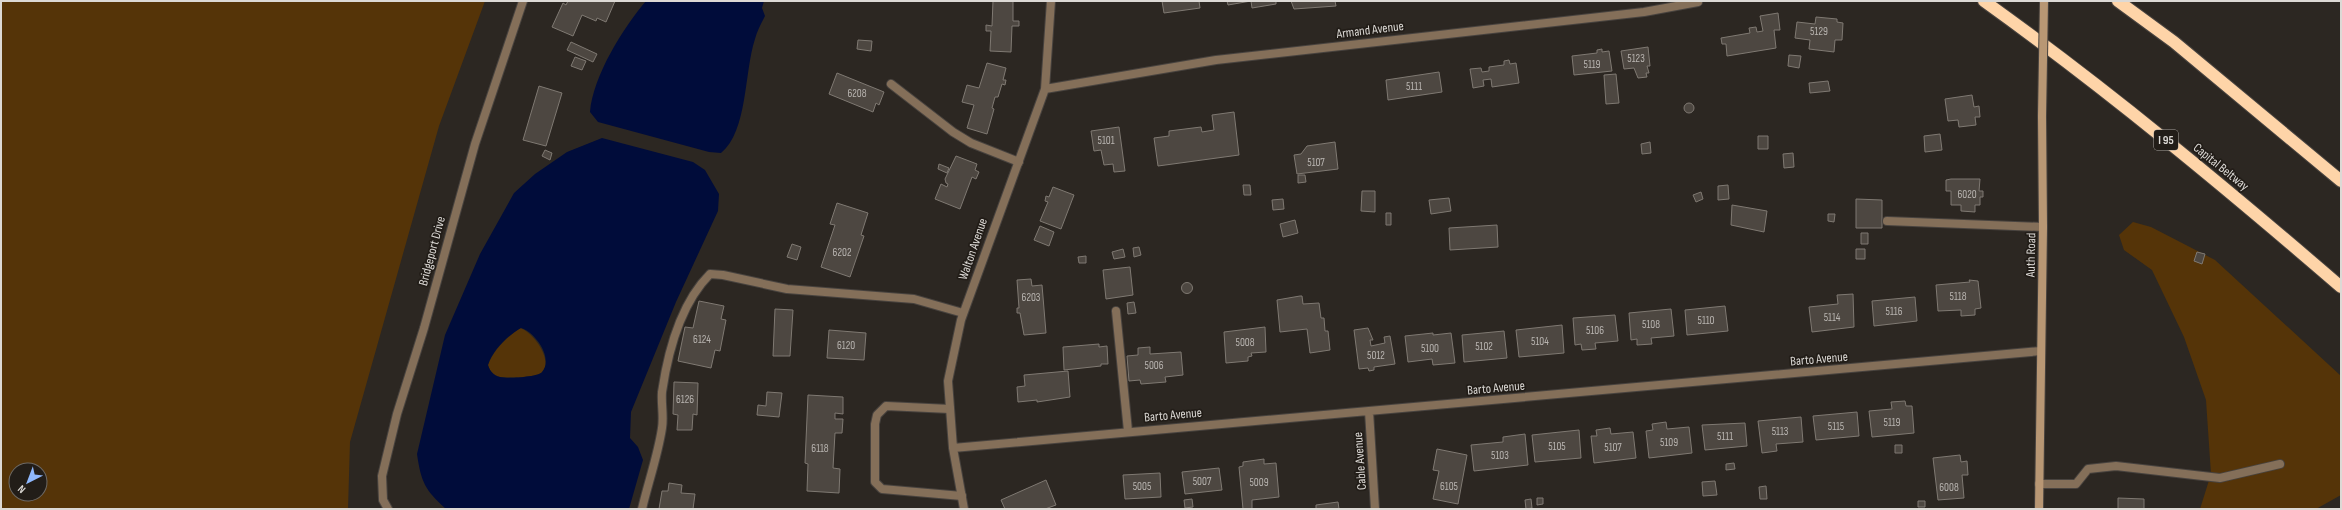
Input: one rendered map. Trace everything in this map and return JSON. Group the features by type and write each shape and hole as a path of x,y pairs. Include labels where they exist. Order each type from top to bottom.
{"highway":[{"name":"Capital Beltway","path":"1984,1 2125,107 2235,195 2341,287"},
{"path":"2118,1 2180,47 2341,181"}],"main road":[{"name":"Auth Road","path":"2038,509 2043,227 2042,116 2044,1"}],"street":[{"name":"Bridgeport Drive","path":"388,509 383,500 382,476 397,414 424,328 475,144 523,1"},
{"name":"Walton Avenue","path":"964,509 953,448 948,381 963,314 1045,89 1051,1"},
{"name":"Armand Avenue","path":"1045,89 1216,60 1644,12 1701,1"},
{"path":"891,84 953,132 971,142 1019,162"},
{"path":"1887,221 2043,227"},
{"path":"642,509 662,428 662,392 671,350 684,309 701,283 710,274 723,275 787,289 914,300 963,314"},
{"path":"1116,311 1128,431"},
{"name":"Barto Avenue","path":"953,448 1128,431 2041,351"},
{"path":"950,409 886,406 877,415 875,424 875,482 882,490 962,496"},
{"name":"Cable Avenue","path":"1369,411 1375,509"},
{"path":"2039,484 2076,484 2088,469 2116,466 2220,478 2280,464"}],"shaded area":[{"path":"1,1 485,1 439,126 350,442 348,509 1,509"},
{"path":"646,1 764,1 762,8 765,16 757,33 751,52 741,116 730,143 721,153 709,152 598,122 590,112 592,98 597,83 610,53"},
{"path":"602,138 693,162 705,170 719,194 718,211 676,302 631,412 630,438 638,447 643,460 629,509 446,509 433,496 425,485 420,472 417,454 445,335 480,254 514,193 535,174 567,152","holes":["521,328 526,330 537,340 544,353 546,360 542,372 535,375 515,378 504,378 494,374 488,365 493,354 511,335"]},
{"path":"2133,222 2151,227 2215,260 2341,376 2341,495 2316,509 2200,509 2211,474 2206,400 2184,337 2152,270 2124,250 2119,235"},
{"path":"520,328 531,335 537,342 546,363 544,369 540,374 533,376 500,377 495,375 488,365 490,359 501,344"}],"building":[{"path":"568,1 615,1 606,22 597,18 596,21 582,15 573,36 552,27 563,3 566,5"},
{"path":"993,1 1013,1 1013,21 1019,21 1019,26 1012,26 1011,52 990,51 991,31 986,31 986,25 992,26"},
{"path":"1162,1 1199,1 1200,8 1164,13"},
{"path":"1227,1 1251,1 1228,5"},
{"path":"1251,1 1276,1 1276,4 1252,8"},
{"path":"1291,1 1335,1 1336,6 1294,9"},
{"path":"1778,13 1780,30 1774,30 1776,48 1727,56 1726,44 1722,44 1721,38 1750,33 1749,28 1756,27 1757,32 1763,31 1760,16"},
{"path":"1816,17 1837,19 1837,22 1843,23 1842,40 1835,40 1834,52 1809,49 1810,40 1795,38 1797,22 1815,24"},
{"path":"858,40 872,41 871,51 857,49"},
{"path":"571,42 597,54 593,62 567,50"},
{"path":"1648,47 1650,66 1647,66 1649,73 1646,73 1647,77 1638,78 1634,68 1624,69 1621,51"},
{"path":"1602,49 1602,52 1609,51 1612,71 1574,75 1572,56 1597,53 1597,50"},
{"path":"1789,55 1801,56 1799,68 1788,66"},
{"path":"575,57 586,61 582,70 571,66"},
{"path":"1509,60 1510,64 1516,63 1519,83 1492,87 1491,79 1483,80 1484,86 1473,88 1470,69 1481,68 1482,72 1489,71 1489,67 1504,65 1504,61"},
{"path":"987,63 1006,68 1003,80 1006,80 1005,85 1002,84 998,97 995,97 992,108 994,109 987,134 967,128 974,105 962,102 967,85 979,88"},
{"path":"1439,72 1442,92 1388,100 1386,80"},
{"path":"837,73 884,92 879,105 876,103 873,112 829,94"},
{"path":"1616,74 1619,103 1606,104 1604,75"},
{"path":"1828,81 1830,91 1810,93 1809,83"},
{"path":"539,86 562,93 546,146 523,140"},
{"path":"1972,95 1974,107 1979,106 1980,117 1975,117 1976,125 1959,127 1958,120 1948,121 1945,99"},
{"path":"1687,103 1691,103 1694,108 1691,113 1687,113 1684,110 1684,106"},
{"path":"1234,112 1239,155 1158,166 1154,138 1169,136 1169,131 1201,127 1202,132 1214,130 1212,115"},
{"path":"1119,127 1125,171 1114,172 1113,164 1104,165 1101,150 1094,151 1091,131"},
{"path":"1940,134 1942,150 1925,152 1924,136"},
{"path":"1758,136 1768,136 1768,149 1758,149"},
{"path":"1335,142 1338,169 1297,174 1294,155 1301,154 1307,146"},
{"path":"1650,142 1651,153 1642,154 1641,144"},
{"path":"545,150 552,153 550,160 542,156"},
{"path":"1793,153 1794,167 1784,168 1783,154"},
{"path":"956,156 977,164 975,170 979,172 976,179 972,177 960,209 935,199 941,184 947,187 948,184 946,183 945,179"},
{"path":"939,164 949,168 947,173 938,169"},
{"path":"1298,175 1305,175 1306,182 1298,183"},
{"path":"1980,179 1979,191 1983,191 1983,197 1980,197 1980,205 1975,205 1975,212 1961,211 1961,205 1951,205 1951,191 1946,191 1946,180"},
{"path":"1243,185 1250,185 1251,195 1244,195"},
{"path":"1728,185 1729,199 1718,200 1718,186"},
{"path":"1053,187 1074,195 1061,229 1040,221 1048,202 1045,201 1046,196 1049,197"},
{"path":"1362,191 1375,191 1375,212 1361,211"},
{"path":"1701,192 1703,199 1696,202 1693,195"},
{"path":"1449,198 1451,211 1431,214 1429,200"},
{"path":"1283,199 1284,209 1273,210 1272,200"},
{"path":"1856,199 1882,200 1882,228 1856,228"},
{"path":"837,203 868,213 861,235 864,236 850,277 821,267 835,225 830,224"},
{"path":"1732,205 1767,211 1764,232 1731,225"},
{"path":"1386,213 1391,213 1391,225 1386,225"},
{"path":"1828,214 1835,214 1834,222 1828,221"},
{"path":"1295,220 1298,233 1283,237 1280,224"},
{"path":"1497,225 1498,247 1450,250 1449,228"},
{"path":"1040,226 1054,232 1049,246 1034,240"},
{"path":"1861,233 1868,233 1868,244 1861,244"},
{"path":"792,244 801,247 797,260 787,257"},
{"path":"1139,247 1141,255 1134,257 1133,248"},
{"path":"1123,249 1125,257 1114,259 1112,252"},
{"path":"1856,249 1865,249 1865,259 1856,259"},
{"path":"2197,252 2205,254 2202,264 2194,261"},
{"path":"1086,256 1086,263 1079,263 1078,257"},
{"path":"1130,267 1133,295 1106,299 1103,270"},
{"path":"1031,279 1032,286 1042,285 1046,333 1024,335 1020,313 1017,313 1017,308 1019,308 1017,280"},
{"path":"1969,280 1978,281 1981,308 1975,309 1975,315 1961,316 1961,310 1938,311 1936,285 1970,282"},
{"path":"1187,282 1191,284 1193,288 1191,292 1187,294 1183,292 1181,288 1183,284"},
{"path":"1853,294 1854,327 1812,332 1809,307 1838,304 1837,295"},
{"path":"1302,296 1303,304 1319,303 1321,318 1324,318 1325,331 1328,331 1330,350 1310,353 1307,329 1280,332 1277,300"},
{"path":"1915,297 1917,321 1874,326 1872,301"},
{"path":"699,301 724,306 721,319 726,320 720,351 715,350 711,368 678,361 685,327 693,328"},
{"path":"1134,302 1136,313 1128,314 1127,303"},
{"path":"1725,306 1728,331 1687,335 1685,310"},
{"path":"775,309 793,310 790,356 773,356"},
{"path":"1671,309 1674,336 1651,338 1652,344 1637,345 1637,339 1631,340 1629,313"},
{"path":"1615,315 1618,341 1595,343 1596,349 1582,350 1581,344 1575,345 1573,318"},
{"path":"1562,325 1564,353 1519,357 1516,330"},
{"path":"1265,327 1266,352 1251,353 1252,356 1248,357 1248,361 1226,363 1224,332"},
{"path":"1368,328 1373,340 1370,340 1371,346 1385,343 1384,337 1390,336 1395,364 1374,367 1374,370 1369,371 1368,368 1359,369 1354,330"},
{"path":"829,330 866,333 864,360 827,358"},
{"path":"1504,331 1507,358 1464,362 1462,335"},
{"path":"1433,333 1433,335 1451,333 1455,363 1433,365 1432,359 1408,362 1405,336"},
{"path":"1099,344 1099,347 1107,346 1108,364 1064,370 1063,347"},
{"path":"1150,347 1150,354 1181,352 1183,375 1165,377 1166,382 1141,384 1140,380 1129,381 1127,356 1138,355 1138,348"},
{"path":"1068,371 1070,397 1037,402 1037,400 1018,402 1017,387 1025,386 1024,375"},
{"path":"674,382 698,383 697,415 693,414 692,430 677,430 678,415 673,414"},
{"path":"767,392 782,393 779,417 757,415 758,405 766,406"},
{"path":"808,395 843,397 843,414 835,413 835,419 843,419 842,433 835,433 833,468 840,469 839,493 807,491 808,464 805,463"},
{"path":"1905,401 1906,406 1912,406 1914,433 1872,437 1869,411 1892,409 1891,402"},
{"path":"1857,412 1859,436 1816,440 1813,416"},
{"path":"1801,417 1803,442 1776,444 1777,451 1762,453 1758,421"},
{"path":"1666,422 1667,429 1689,427 1692,453 1649,458 1646,431 1653,430 1652,424"},
{"path":"1745,423 1747,446 1705,450 1702,425"},
{"path":"1610,428 1611,434 1633,432 1636,458 1594,463 1591,436 1597,436 1596,430"},
{"path":"1579,430 1581,458 1535,462 1532,435"},
{"path":"1525,434 1528,465 1474,471 1471,445 1503,442 1503,437"},
{"path":"1895,445 1902,445 1902,453 1895,453"},
{"path":"1437,449 1467,455 1458,504 1433,499 1439,471 1433,470"},
{"path":"1960,455 1961,462 1967,461 1968,475 1962,475 1964,498 1938,500 1933,458"},
{"path":"1264,459 1264,464 1276,463 1279,497 1252,500 1252,509 1243,509 1239,467 1243,466 1243,462"},
{"path":"1734,463 1735,469 1726,470 1726,464"},
{"path":"1219,468 1222,490 1185,494 1182,472"},
{"path":"1160,473 1161,497 1125,499 1123,475"},
{"path":"1046,480 1056,505 1045,509 1005,509 1001,500"},
{"path":"1715,481 1717,495 1703,496 1702,482"},
{"path":"669,483 682,485 681,493 695,494 693,509 659,509 662,491 668,491"},
{"path":"1766,486 1767,499 1760,499 1759,487"},
{"path":"1537,498 1543,498 1543,504 1537,505"},
{"path":"2118,498 2144,499 2144,509 2118,509"},
{"path":"1192,499 1193,507 1185,508 1184,500"},
{"path":"1531,499 1532,508 1526,509 1525,500"},
{"path":"1918,501 1925,501 1925,507 1918,507"},
{"path":"1338,502 1339,509 1316,509 1316,505"}]}
